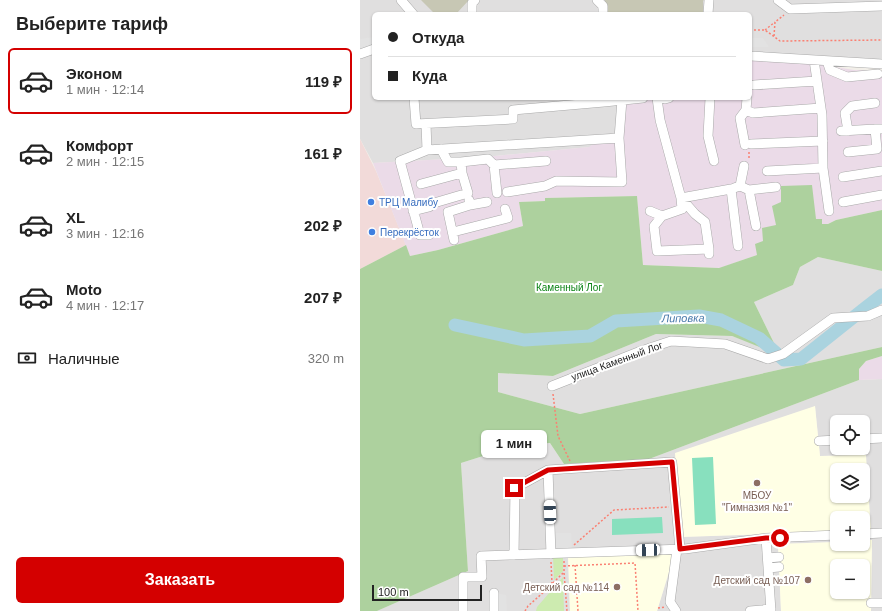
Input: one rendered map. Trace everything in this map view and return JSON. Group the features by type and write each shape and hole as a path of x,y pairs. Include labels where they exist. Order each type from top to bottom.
{"street":[{"path":"401,0 411,12"},
{"path":"472,12 472,3 475,0"},
{"path":"597,0 603,6 603,12"},
{"path":"708,12 709,0"},
{"path":"778,0 790,9 882,6"},
{"path":"360,54 372,50"},
{"path":"752,56 882,64"},
{"path":"814,60 821,108 823,168 829,210"},
{"path":"826,60 830,70 847,77 878,74"},
{"path":"754,85 817,81"},
{"path":"414,100 416,124 513,119 513,110 604,100 622,100 619,138 622,182 556,181 545,186 507,192"},
{"path":"658,100 660,120 681,198 682,209 662,216 654,226 657,251 709,253 705,222 695,214 681,198"},
{"path":"710,100 708,136 714,161"},
{"path":"747,100 746,110 740,118 748,145 823,140"},
{"path":"848,152 877,149 879,129 845,131 845,113 852,106 875,103"},
{"path":"746,110 753,113 821,108"},
{"path":"426,124 427,150"},
{"path":"429,235 420,235 400,161 427,150 619,138"},
{"path":"441,149 448,162 488,159 494,165 497,193"},
{"path":"494,165 546,161"},
{"path":"461,162 462,173 470,205"},
{"path":"738,246 735,188 744,166"},
{"path":"767,171 823,168"},
{"path":"843,178 882,171"},
{"path":"421,184 462,173"},
{"path":"681,198 735,188 749,190 776,187"},
{"path":"749,190 756,226"},
{"path":"413,211 468,193"},
{"path":"843,202 882,195"},
{"path":"487,202 470,205 448,212 454,236 508,218 506,209"},
{"path":"650,211 662,216"},
{"name":"улица Каменный Лог","path":"552,386 641,351 671,341 725,344 768,359 784,354 833,318 868,316 882,310"},
{"path":"870,439 882,438"},
{"path":"819,441 830,440"},
{"path":"514,555 514,488 548,470 672,462 678,549 670,602 676,611"},
{"path":"548,470 551,554"},
{"path":"870,534 882,533"},
{"path":"463,611 463,577 482,577 481,556 678,549 766,538 830,535"},
{"path":"750,611 771,610 766,538"},
{"path":"768,558 779,557"},
{"path":"768,568 779,567"},
{"path":"494,593 494,611"},
{"path":"871,603 882,603"}],"path":[{"path":"765,30 790,9"},
{"path":"774,36 775,22"},
{"path":"752,30 765,30 780,42 882,40"},
{"path":"744,166 749,163 748,145"},
{"path":"552,386 558,436 572,468"},
{"path":"574,545 614,510 674,506"},
{"path":"564,553 567,611"},
{"path":"551,554 552,584"},
{"path":"564,566 635,563 638,611"},
{"path":"575,565 578,611"},
{"path":"524,611 564,572"}],"shaded area":[{"path":"360,0 605,0 605,12 372,12 372,100 614,100 619,102 616,137 600,139 590,147 484,157 373,163 360,139"},
{"path":"421,0 469,0 458,12 433,12"},
{"path":"605,0 704,0 703,12 605,12"},
{"path":"882,0 882,60 752,52 752,12 703,12 703,1"},
{"path":"372,37 372,46 360,50 360,39"},
{"path":"752,38 763,38 769,47 752,47"},
{"path":"752,60 804,62 854,70 882,71 882,210 836,220 828,224 822,224 781,186 781,202 776,225 763,241 757,255 720,268 643,265 637,196 545,198 545,201 519,202 523,226 438,250 410,256 373,163 484,157 589,147 600,139 616,137 619,102 614,100 752,100"},
{"path":"360,139 376,171 406,245 360,269"},
{"path":"818,257 882,271 882,347 580,414 498,392 498,373 553,376 656,334 732,336 770,350 774,343 754,302 793,285 800,267"},
{"path":"882,356 882,379 859,380 859,369 866,361"},
{"path":"882,379 882,611 871,611 872,540 870,540 870,511 864,511 864,503 870,503 870,463 866,463 866,455 820,456 815,406 680,537 830,532 830,542 778,544 781,611 657,611 675,553 568,556 570,611 377,611 468,571 461,463 518,445 550,443 564,464 649,459 859,380"},
{"name":"МБОУ \"Гимназия №1\"","path":"815,406 820,456 866,455 867,463 830,463 830,503 869,503 870,511 830,511 830,532 680,537 675,453"},
{"path":"554,533 571,533 572,549 554,550"},
{"name":"Детский сад №107","path":"870,540 872,540 871,611 781,611 778,544 830,542 830,551 870,551"},
{"name":"Детский сад №114","path":"675,552 657,611 570,611 568,556"},
{"path":"494,593 506,595 507,611 494,611"}],"green space":[{"name":"Каменный Лог","path":"812,185 816,219 822,219 822,224 828,224 836,220 882,210 882,271 818,257 800,267 793,285 754,302 774,343 770,351 732,336 656,334 553,376 498,373 498,392 580,414 882,347 882,356 866,361 859,369 859,380 649,459 564,464 550,443 518,445 461,463 468,571 377,611 360,611 360,269 406,245 410,256 438,250 523,226 519,202 545,201 545,198 637,196 643,265 719,268 757,255 755,244 763,241 762,228 776,225 772,206 781,202 781,186"},
{"path":"713,457 716,524 695,525 692,458"},
{"path":"662,517 663,533 612,535 612,519"},
{"path":"563,555 563,571 554,580 553,556"},
{"path":"563,577 564,611 536,611 537,607"}],"waterway":[{"name":"Липовка","path":"455,325 524,340 590,336 616,321 699,316 721,320 759,338 784,360 801,359 882,295"}],"place":[{"name":"ТРЦ Малибу","path":"371,202"},
{"name":"Перекрёсток","path":"372,232"},
{"name":"МБОУ \"Гимназия №1\"","path":"757,483"},
{"name":"Детский сад №107","path":"808,580"},
{"name":"Детский сад №114","path":"617,587"}],"route":[{"path":"514,488 548,470 672,462 680,549 766,538 780,538"}]}
